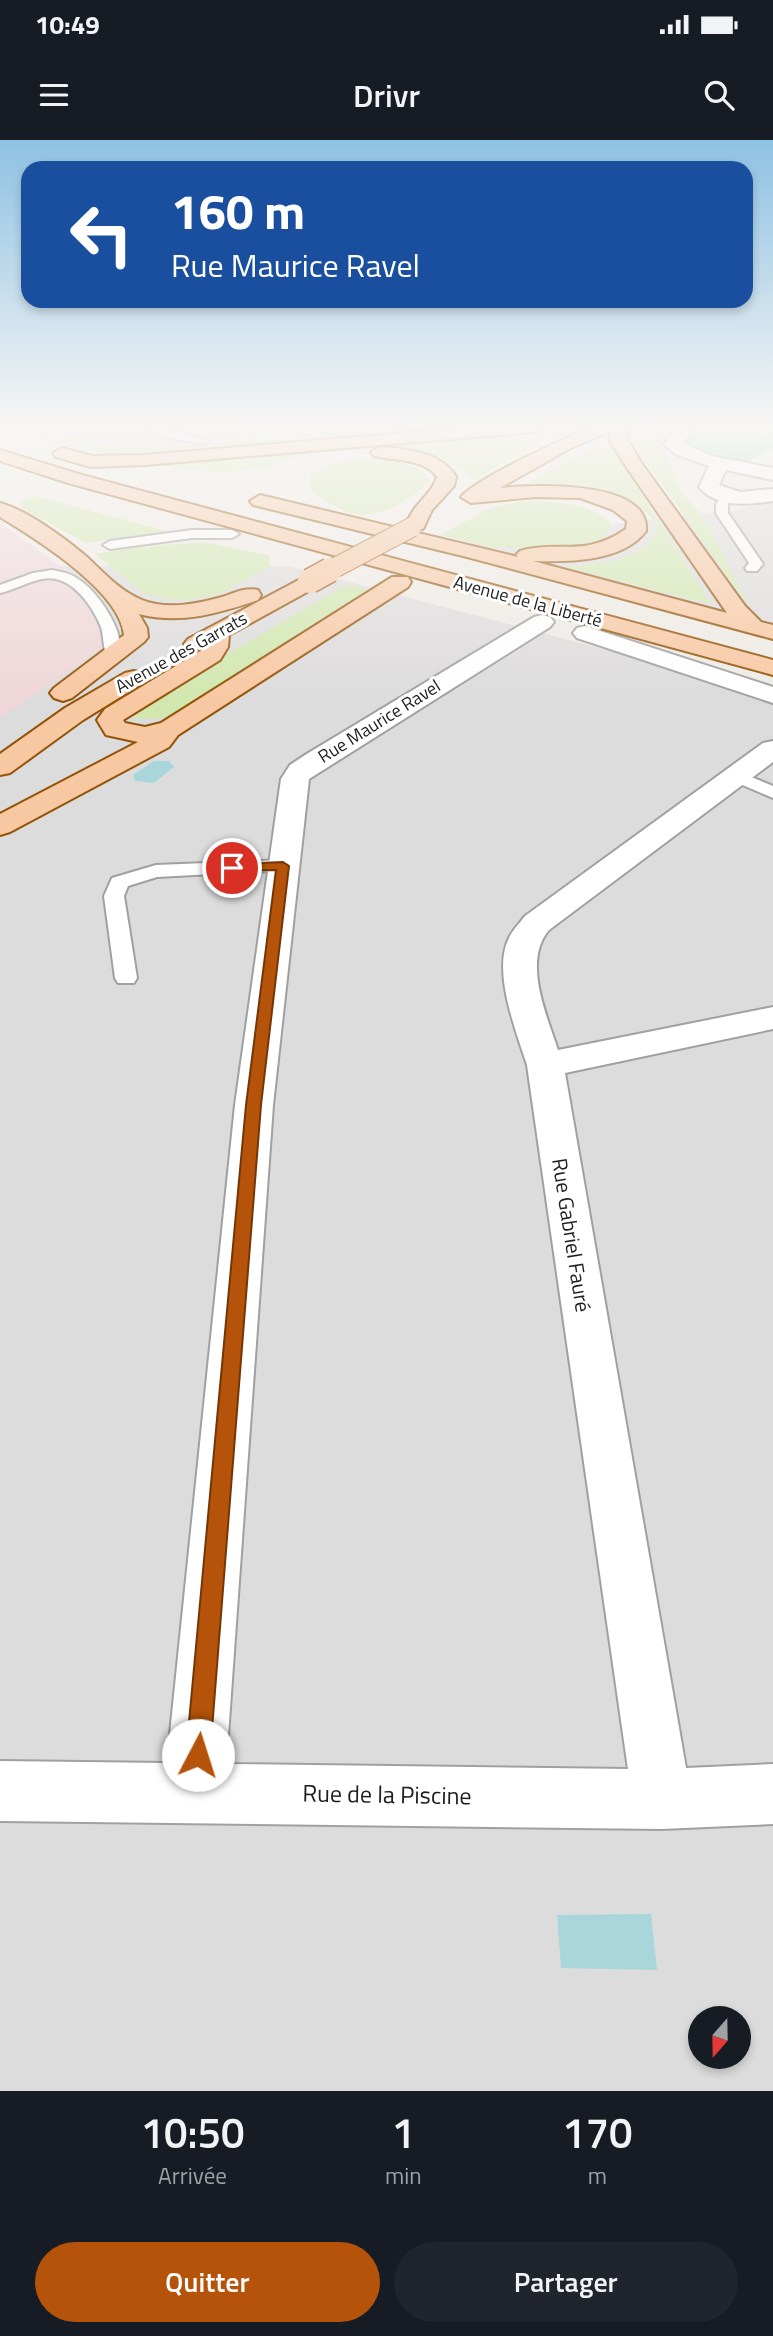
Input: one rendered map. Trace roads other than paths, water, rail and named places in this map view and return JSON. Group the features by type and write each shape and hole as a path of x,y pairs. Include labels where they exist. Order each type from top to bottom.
{"main road":[{"path":"29,518 118,596 144,608 192,611 310,581"},
{"path":"168,518 584,633 664,648 703,649"},
{"name":"Avenue de la Liberté","path":"219,518 773,668"},
{"name":"Avenue de la Liberté","path":"276,518 773,651"},
{"name":"Avenue de la Liberté","path":"331,518 473,552 762,629"},
{"path":"343,518 360,525"},
{"path":"414,526 417,518"},
{"name":"Avenue des Garrats","path":"0,767 74,714 310,581 430,518"},
{"path":"473,552 541,555 600,550 621,542 636,531 636,518"},
{"path":"671,518 737,611 762,629"},
{"path":"218,632 216,647 211,655 123,708 110,720 115,729 133,734 155,734 170,729 245,684 315,635 400,582"},
{"path":"45,704 134,640 137,634 118,596"},
{"path":"0,826 159,741 170,729"}],"street":[{"name":"Rue Maurice Ravel","path":"194,1791 254,1105 292,788 300,772 399,708 542,622"},
{"path":"584,633 629,650 773,695"},
{"name":"Rue Gabriel Fauré","path":"662,1799 545,1065 526,1001 520,963 524,940 537,923 773,749"},
{"path":"545,1065 773,1018"},
{"name":"Rue de la Piscine","path":"0,1791 194,1791 662,1799 773,1794"}],"lane":[{"path":"725,518 756,564 752,568"},
{"path":"110,545 192,534 232,534"},
{"path":"0,589 40,575 68,578 96,603 111,636 113,656"},
{"path":"737,776 773,793"},
{"path":"126,978 114,896 119,882 156,871 283,866"}],"water":[{"path":"154,761 169,761 174,767 154,783 135,781 133,775"},
{"path":"651,1914 657,1970 561,1968 557,1915"}]}
